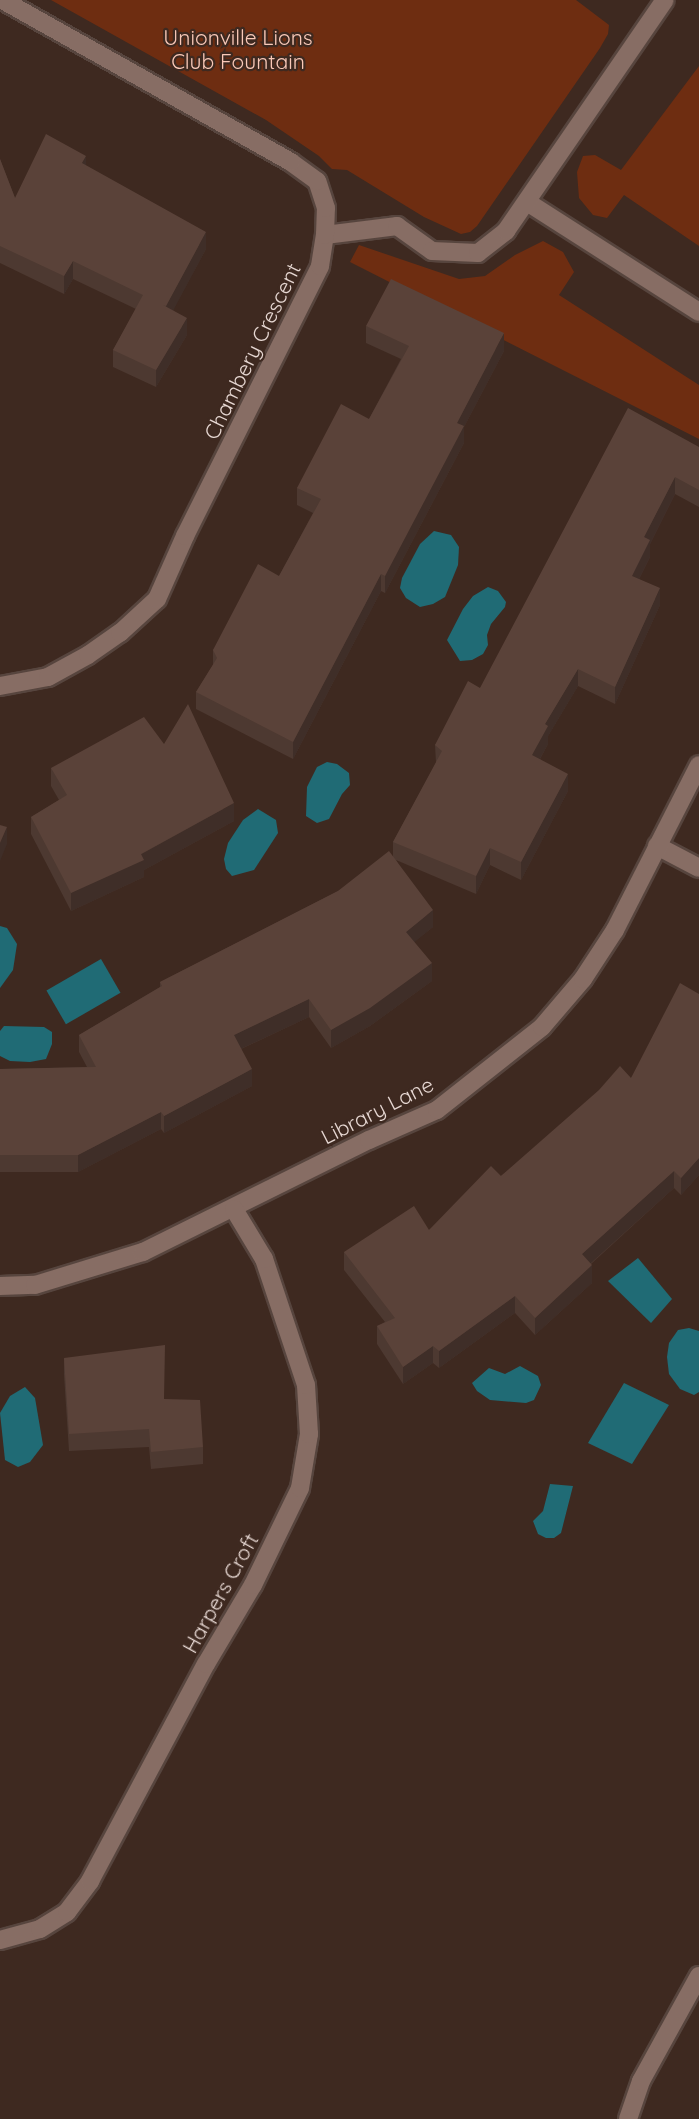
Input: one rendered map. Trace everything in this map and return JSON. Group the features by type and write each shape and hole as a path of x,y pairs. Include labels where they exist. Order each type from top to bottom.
{"street":[{"name":"Chambery Crescent","path":"0,686 48,677 88,655 120,633 157,598 184,536 320,266 326,208 317,181 291,162 2,0"},
{"path":"325,235 397,226 432,251 478,253 506,231 665,0"},
{"path":"527,202 699,312"},
{"name":"Library Lane","path":"0,1286 35,1285 143,1252 234,1209 369,1140 437,1110 542,1027 583,979 615,930 699,765"},
{"path":"657,846 699,868"},
{"name":"Harpers Croft","path":"0,1940 40,1929 67,1912 90,1881 206,1665 253,1585 300,1488 309,1434 306,1385 264,1258 234,1209"},
{"path":"627,2119 641,2081 699,1976"}],"green space":[{"name":"Unionville Lions Club Fountain","path":"51,0 576,0 609,25 608,34 600,48 477,226 470,232 461,234 424,217 347,170 332,169 319,156 266,120"},
{"path":"699,66 699,246 624,195 607,218 593,215 579,198 577,172 583,156 595,155 621,170"},
{"path":"543,241 563,252 574,272 559,295 699,385 699,439 350,262 359,245 459,279 485,276 515,255"}],"water":[{"path":"434,531 451,535 459,547 458,565 445,597 433,604 420,607 406,598 400,588 402,578 420,544"},
{"path":"488,587 498,591 506,602 505,607 491,624 487,635 488,645 483,654 472,660 460,661 447,640 463,609 473,596"},
{"path":"327,762 337,764 349,773 350,785 342,794 329,819 317,823 306,816 307,787 317,767"},
{"path":"258,809 276,820 278,833 254,870 232,876 226,869 224,859 228,843 243,820"},
{"path":"0,926 7,928 17,944 13,970 0,988"},
{"path":"101,959 120,993 66,1024 46,990"},
{"path":"4,1026 44,1027 52,1032 52,1044 46,1059 30,1062 10,1061 0,1056 0,1031"},
{"path":"638,1258 672,1299 651,1323 608,1281"},
{"path":"689,1328 699,1331 699,1392 694,1395 680,1389 669,1374 667,1357 669,1343 678,1330"},
{"path":"520,1366 538,1376 541,1385 534,1400 526,1403 490,1400 477,1391 472,1383 489,1368 505,1374"},
{"path":"624,1383 669,1405 632,1464 588,1443"},
{"path":"25,1387 35,1398 43,1445 30,1462 18,1467 5,1460 0,1413 10,1396"},
{"path":"550,1484 573,1486 561,1533 554,1538 546,1538 538,1534 533,1521 543,1511"}],"building":[{"path":"46,134 86,156 82,163 206,232 166,306 163,305 187,318 156,370 113,350 143,295 73,261 64,276 0,246 0,159 15,198"},
{"path":"391,279 504,333 457,423 464,426 385,576 381,574 293,742 196,692 217,658 213,650 258,564 279,576 321,499 297,488 341,404 369,419 409,346 366,326"},
{"path":"628,408 699,447 699,490 675,477 644,537 650,540 632,576 660,588 615,687 578,669 545,724 548,726 532,755 568,774 521,862 490,848 476,876 393,842 442,751 435,745 468,681 480,688"},
{"path":"188,704 234,803 141,854 144,860 71,893 31,817 67,795 51,768 144,717 164,744"},
{"path":"0,825 7,827 0,843"},
{"path":"389,851 433,910 406,932 432,963 370,1008 331,1030 309,999 234,1035 252,1069 164,1116 161,1112 78,1155 0,1155 0,1069 96,1067 79,1035 162,986 160,982 338,891"},
{"path":"680,983 699,994 699,1158 681,1178 674,1171 582,1254 592,1265 535,1318 515,1296 439,1351 433,1346 403,1367 377,1326 395,1318 344,1252 414,1206 429,1230 491,1166 501,1176 599,1090 620,1066 631,1078"},
{"path":"165,1345 164,1399 200,1400 203,1447 151,1452 149,1429 69,1434 64,1358"}]}
